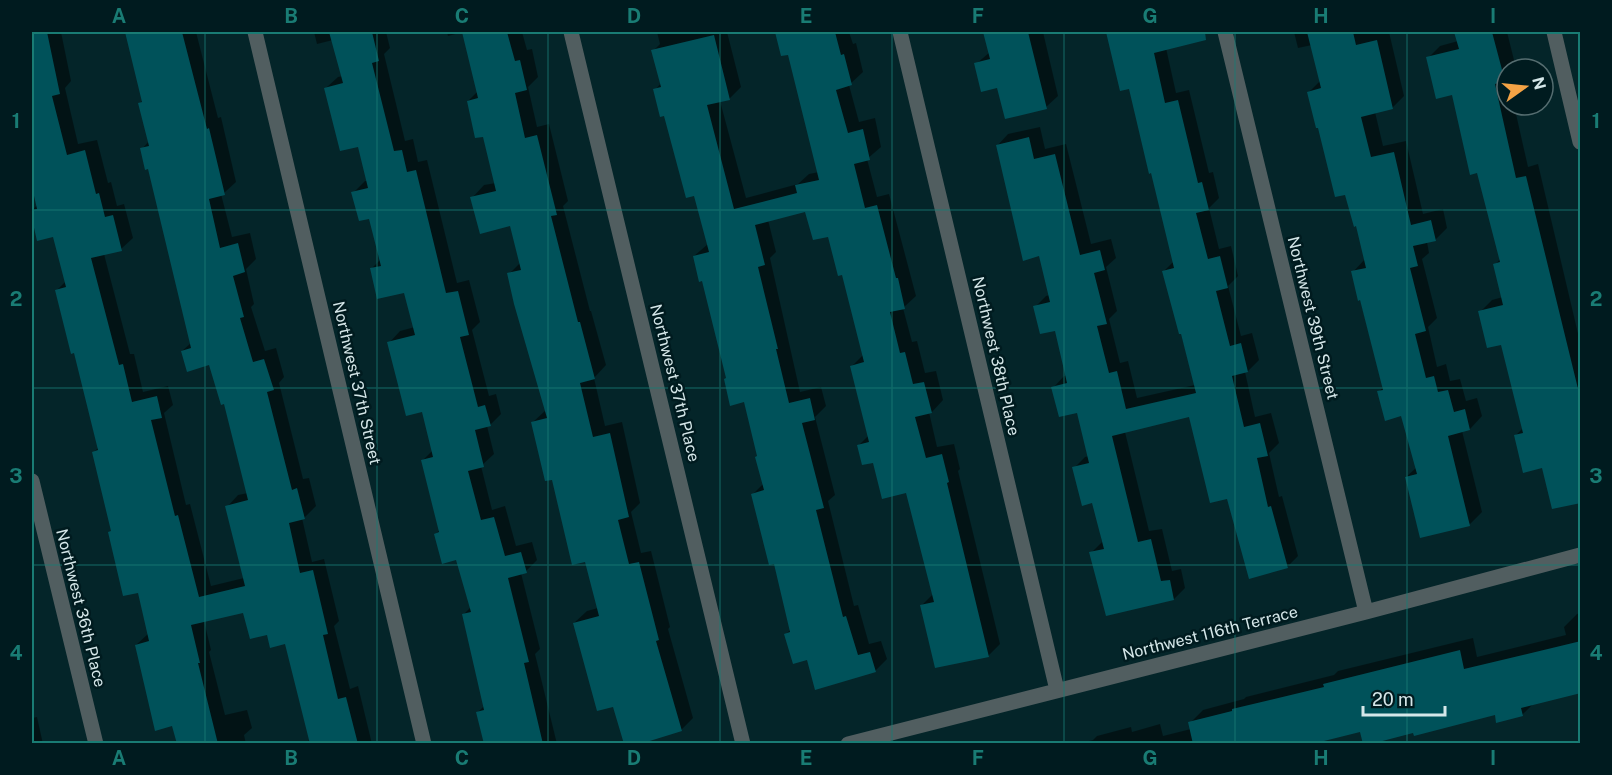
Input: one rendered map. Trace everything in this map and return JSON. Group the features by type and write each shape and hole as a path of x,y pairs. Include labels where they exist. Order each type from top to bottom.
{"street":[{"name":"Northwest 37th Street","path":"255,32 424,744"},
{"name":"Northwest 37th Place","path":"571,32 743,744"},
{"name":"Northwest 38th Place","path":"900,32 1058,690"},
{"name":"Northwest 39th Street","path":"1225,32 1366,612"},
{"path":"1554,32 1581,142"},
{"name":"Northwest 36th Place","path":"32,481 96,744"},
{"name":"Northwest 116th Terrace","path":"848,744 1581,555"}],"building":[{"path":"32,32 47,32 60,94 52,96 67,155 85,150 96,194 99,193 105,217 113,215 122,251 91,258 119,365 123,364 132,402 157,396 162,418 151,420 175,516 178,515 199,597 245,586 225,506 248,500 224,404 221,405 209,365 187,372 181,351 191,348 148,169 145,170 140,148 149,146 138,103 142,102 125,32 182,32 225,195 209,199 220,248 238,243 245,272 233,276 244,317 240,318 253,362 264,359 274,390 267,392 292,490 297,488 305,519 289,523 300,573 313,570 328,634 323,635 338,699 346,697 358,744 310,744 285,644 270,648 267,635 250,639 243,613 191,625 218,744 177,744 172,726 155,731 135,645 149,641 138,593 123,596 108,532 111,531 92,452 98,450 74,353 71,354 55,290 66,287 53,237 37,241 32,219 32,210 37,209 32,187"},
{"path":"329,32 372,32 379,61 372,63 394,151 402,150 407,172 416,170 446,293 458,291 469,335 460,337 478,407 485,405 491,426 475,430 484,467 468,471 481,520 494,517 505,556 521,552 527,573 508,578 529,662 524,663 543,744 484,744 476,712 484,710 462,614 471,612 456,560 442,564 434,534 439,532 421,460 433,457 422,412 406,416 387,342 415,335 404,293 377,299 370,268 381,266 369,219 359,221 351,192 368,188 358,147 340,151 324,88 343,83"},
{"path":"462,32 507,32 515,61 520,60 527,90 515,93 525,138 537,135 557,215 551,216 595,379 580,383 593,437 610,433 629,517 618,520 629,564 639,562 659,640 656,641 682,731 640,744 624,744 613,707 597,711 573,623 599,616 585,562 572,565 552,480 545,481 531,422 547,418 507,273 521,270 510,226 480,234 470,197 496,191 483,137 475,138 467,101 478,98"},
{"path":"775,32 835,32 841,55 844,54 852,85 836,90 848,133 863,129 870,160 854,164 865,208 877,205 896,278 898,278 905,309 890,312 900,353 905,352 913,384 924,382 932,413 915,417 926,458 942,454 989,657 935,668 920,605 934,602 906,493 882,499 873,463 862,465 857,445 869,442 850,366 864,362 842,275 838,276 828,237 813,240 805,212 755,225 765,265 758,267 789,403 810,398 815,420 802,423 824,508 816,510 843,617 846,616 858,655 870,652 876,672 815,690 807,660 793,664 784,634 790,632 774,564 769,565 751,494 764,490 755,457 757,456 744,402 730,406 724,379 726,378 702,281 699,282 693,256 709,252 694,196 686,198 664,116 660,117 653,89 661,87 651,50 714,35 730,100 707,105 734,209 797,193 795,185 819,180 788,55 781,56"},
{"path":"983,32 1028,32 1047,109 1005,119 997,88 981,92 974,63 990,59"},
{"path":"1106,32 1205,32 1206,40 1154,53 1165,103 1178,100 1198,183 1202,182 1209,210 1196,213 1208,259 1220,256 1228,288 1216,291 1230,346 1241,343 1248,372 1232,376 1244,427 1260,423 1268,456 1257,458 1268,507 1271,506 1288,568 1249,579 1227,499 1210,503 1189,417 1112,436 1138,542 1151,539 1161,581 1170,580 1174,600 1106,616 1089,552 1104,549 1092,503 1082,506 1072,467 1089,463 1077,413 1059,417 1051,387 1067,383 1055,331 1040,334 1033,306 1050,302 1039,256 1023,261 996,145 1029,137 1034,159 1055,154 1080,255 1100,250 1105,270 1094,273 1107,324 1097,326 1109,373 1117,371 1126,409 1196,393 1162,271 1174,268 1151,173 1149,174 1129,89 1120,91"},
{"path":"1307,32 1353,32 1356,45 1377,40 1393,109 1361,117 1371,157 1394,152 1411,225 1431,220 1436,241 1413,246 1418,266 1410,268 1426,331 1415,334 1426,378 1434,376 1438,392 1448,390 1454,412 1465,409 1470,430 1448,436 1470,526 1420,538 1405,477 1417,474 1401,416 1385,421 1377,391 1383,390 1351,271 1366,268 1356,226 1354,227 1345,195 1335,197 1307,92 1321,88"},
{"path":"1454,32 1492,32 1499,57 1495,57 1495,117 1502,117 1516,178 1526,176 1581,401 1581,503 1552,509 1542,468 1523,473 1514,435 1523,433 1501,345 1487,348 1478,311 1503,305 1493,264 1500,262 1477,173 1470,175 1452,95 1436,99 1426,57 1459,49"},
{"path":"1581,641 1581,693 1521,708 1523,716 1496,723 1495,715 1414,736 1413,733 1371,744 1363,744 1360,732 1312,744 1193,744 1188,722 1324,687 1323,684 1460,650 1464,669"}]}
